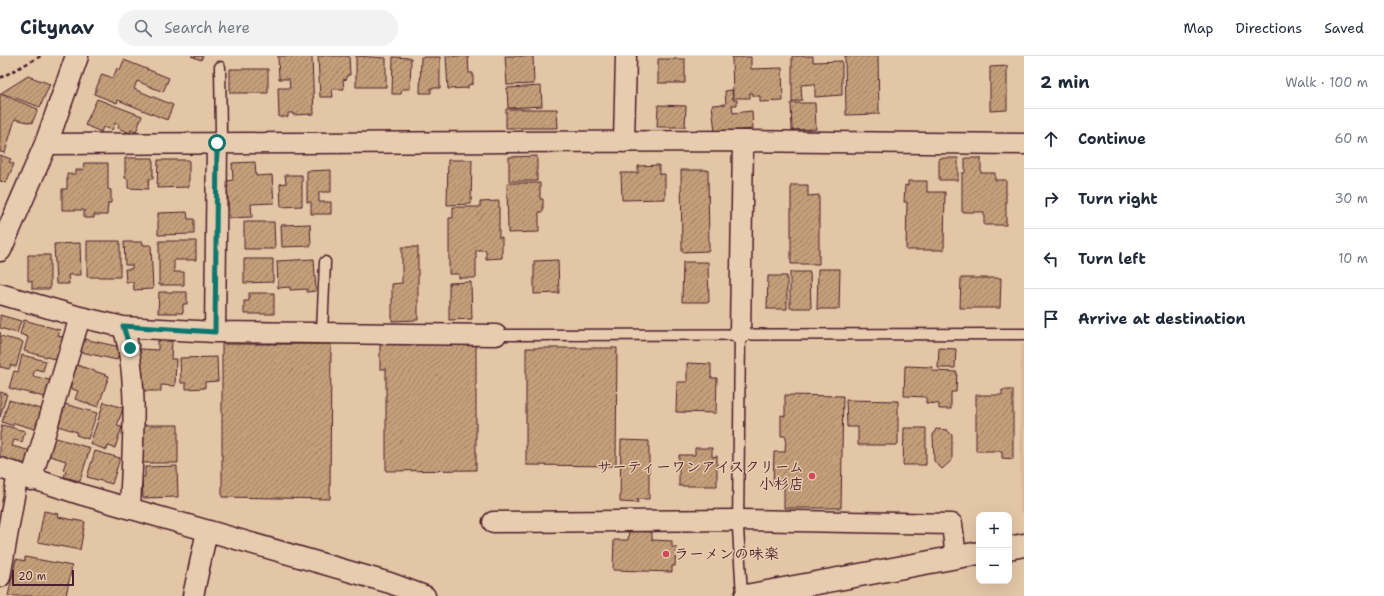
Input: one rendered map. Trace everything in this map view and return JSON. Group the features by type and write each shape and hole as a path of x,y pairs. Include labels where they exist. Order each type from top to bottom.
{"street":[{"path":"0,250 46,144 77,56"},
{"path":"624,142 626,56"},
{"path":"46,144 743,141 1024,144"},
{"path":"740,334 743,141"},
{"path":"215,332 217,143"},
{"path":"0,294 80,318 123,326 215,332 496,335"},
{"path":"0,577 16,474 80,318"},
{"path":"123,326 130,348 133,418 130,509"},
{"path":"16,474 207,531 389,590 425,596"},
{"path":"493,522 738,520 952,524 956,558"},
{"path":"193,596 207,531"},
{"path":"1012,547 1024,545"},
{"path":"746,596 976,554"}],"lane":[{"path":"217,143 221,134 220,67"},
{"path":"322,333 325,262"},
{"path":"740,334 738,520 742,596"},
{"path":"496,335 1024,334"}],"path":[{"path":"0,78 41,56"}],"shaded area":[{"path":"1021,344 1024,344 1024,512 1020,513"}],"building":[{"path":"191,56 203,56 201,60"},
{"path":"278,56 312,56 314,114 293,115 293,113 288,113 288,117 279,117 278,88 290,88 289,79 279,79"},
{"path":"318,56 349,56 350,75 347,75 347,79 343,80 344,89 332,89 333,97 320,97"},
{"path":"356,56 386,58 386,87 356,87"},
{"path":"446,56 468,56 469,73 473,73 473,84 468,85 468,88 448,89"},
{"path":"505,56 533,56 534,84 507,85"},
{"path":"792,56 813,56 813,62 842,61 842,95 815,97 815,84 801,85 802,100 792,102"},
{"path":"845,56 878,56 879,114 846,115"},
{"path":"393,57 411,58 410,89 402,89 401,94 392,94"},
{"path":"421,57 440,57 440,88 431,88 431,93 420,93"},
{"path":"732,57 751,57 751,69 782,68 783,101 760,102 760,96 753,96 753,93 750,93 750,98 733,98"},
{"path":"658,59 685,59 685,83 658,83"},
{"path":"124,60 169,78 163,92 137,81 134,89 173,105 167,120 118,100 117,103 94,94 102,74 113,78 117,68 120,70"},
{"path":"1007,66 1007,110 990,111 990,67"},
{"path":"230,69 268,69 268,93 230,93"},
{"path":"28,76 50,84 40,107 1,93"},
{"path":"541,86 542,106 508,108 507,88"},
{"path":"732,90 733,100 737,100 737,105 732,105 733,113 752,111 753,129 715,132 712,105 726,104 725,91"},
{"path":"0,94 38,109 32,123 15,119 5,153 0,152"},
{"path":"97,99 142,116 136,132 131,130 130,133 118,128 119,125 115,123 112,130 103,127 101,132 85,125"},
{"path":"791,103 815,103 816,129 792,130"},
{"path":"658,105 686,106 685,127 657,127"},
{"path":"506,109 557,109 558,128 506,128"},
{"path":"0,155 11,159 9,162 14,164 6,183 0,181"},
{"path":"537,156 537,181 509,181 509,157"},
{"path":"125,158 153,158 153,179 149,179 148,189 128,188 128,179 125,178"},
{"path":"939,158 958,158 958,180 939,180"},
{"path":"965,158 981,158 981,173 995,173 995,180 1006,180 1006,225 984,225 984,212 962,212 962,173 965,173"},
{"path":"158,160 189,160 189,187 157,188"},
{"path":"448,160 472,160 471,204 447,205"},
{"path":"255,162 256,176 272,175 274,203 251,204 252,217 229,218 227,181 233,180 232,163"},
{"path":"84,163 108,163 108,189 111,190 111,203 108,203 107,215 94,215 94,218 84,218 84,210 62,210 62,189 67,189 67,174 76,174 76,170 83,170"},
{"path":"659,165 659,174 665,174 665,199 622,200 621,173 638,173 638,166"},
{"path":"331,170 331,192 319,192 319,202 331,202 331,214 311,214 311,202 307,202 307,171"},
{"path":"681,170 708,170 709,251 682,252"},
{"path":"285,175 302,175 302,206 281,207 280,184 286,183"},
{"path":"908,181 927,181 927,192 945,192 944,250 906,250 907,202 904,202 905,185 908,186"},
{"path":"507,183 540,183 540,199 543,199 543,212 539,212 539,232 508,233"},
{"path":"791,185 808,185 808,196 819,195 819,264 791,264"},
{"path":"499,201 499,238 502,237 502,258 486,259 486,250 476,250 476,278 459,278 459,274 449,274 449,218 453,218 453,207 480,207 480,202"},
{"path":"187,212 188,219 194,219 194,234 158,235 158,213"},
{"path":"244,222 274,222 275,249 244,249"},
{"path":"310,224 311,246 282,247 281,225"},
{"path":"87,241 120,241 120,277 87,277"},
{"path":"159,241 196,241 196,260 174,260 174,272 184,272 184,285 159,285"},
{"path":"124,242 143,242 143,245 151,245 153,289 134,290 133,282 126,282 125,269 132,269 132,265 125,265"},
{"path":"80,243 81,275 68,275 69,284 56,284 54,244"},
{"path":"402,247 418,247 418,320 392,321 392,284 402,283"},
{"path":"28,255 50,255 50,289 32,289 32,281 28,281"},
{"path":"244,259 273,259 273,282 244,283"},
{"path":"314,259 316,291 307,292 307,289 290,290 290,287 278,288 277,261"},
{"path":"558,260 559,293 534,294 534,261"},
{"path":"683,262 708,262 709,302 682,302"},
{"path":"818,269 840,269 839,309 817,309"},
{"path":"790,272 810,272 811,308 790,308"},
{"path":"768,276 787,276 787,309 767,309"},
{"path":"961,278 1001,278 1000,308 960,308"},
{"path":"471,282 472,319 449,320 449,283"},
{"path":"159,292 187,292 187,304 183,304 183,313 158,313"},
{"path":"249,293 274,293 274,314 244,314 244,301 249,301"},
{"path":"0,315 21,321 17,333 0,328"},
{"path":"24,320 60,330 58,336 64,337 58,360 24,351 28,337 20,334"},
{"path":"0,336 23,342 16,367 11,365 9,369 0,367"},
{"path":"84,339 120,347 117,360 81,352"},
{"path":"158,341 172,341 171,359 176,359 175,386 161,385 161,391 140,391 140,349 158,350"},
{"path":"222,344 331,344 330,499 222,497"},
{"path":"380,344 476,344 476,470 386,471 386,369 380,369"},
{"path":"526,348 617,348 616,466 526,465"},
{"path":"939,348 956,349 955,368 938,368"},
{"path":"22,355 46,361 43,371 35,369 33,376 53,381 48,398 9,388 14,371 18,372"},
{"path":"217,357 218,381 205,382 205,388 186,389 186,383 181,383 180,358"},
{"path":"687,363 711,364 711,378 717,378 716,413 676,412 677,382 687,382"},
{"path":"77,365 109,376 98,407 75,399 78,391 69,388"},
{"path":"905,366 932,367 932,371 957,372 956,392 951,392 951,409 939,409 939,404 926,403 926,397 904,396"},
{"path":"1002,390 1013,390 1013,459 1002,458 1002,451 976,451 976,395 1002,395"},
{"path":"0,392 7,394 0,417"},
{"path":"785,395 843,396 841,508 784,508 784,485 773,485 774,452 785,452 786,436 781,436 781,415 785,416"},
{"path":"9,400 44,410 38,430 14,423 13,426 2,422"},
{"path":"846,400 898,401 898,445 858,445 858,427 847,427"},
{"path":"104,402 123,408 117,426 122,427 115,448 108,446 107,450 90,444"},
{"path":"65,404 97,413 88,439 76,435 77,432 58,426"},
{"path":"2,425 25,431 22,442 14,440 12,446 31,451 27,467 0,460 0,434"},
{"path":"141,425 178,425 178,463 141,463"},
{"path":"904,428 926,428 926,465 903,465"},
{"path":"936,429 947,430 952,435 952,460 942,469 934,461 933,435"},
{"path":"53,437 90,448 80,481 64,477 66,471 63,470 66,461 47,455"},
{"path":"621,440 649,441 649,499 637,499 638,503 620,502"},
{"path":"695,448 712,448 712,457 717,456 717,486 679,486 679,455 695,455"},
{"path":"95,451 120,458 112,484 87,477"},
{"path":"177,466 178,497 143,498 142,477 145,477 145,467"},
{"path":"44,511 59,514 58,517 85,522 80,550 38,542"},
{"path":"629,531 652,532 652,540 672,541 672,547 676,547 675,566 672,566 672,572 613,570 614,540 628,540"},
{"path":"25,557 72,566 66,596 8,596 16,559 25,561"}],"place":[{"name":"サーティーワンアイスクリーム 小杉店","path":"812,476"},
{"name":"ラーメンの味楽","path":"666,554"}],"route":[{"path":"130,348 123,326 215,332 217,143"}]}
